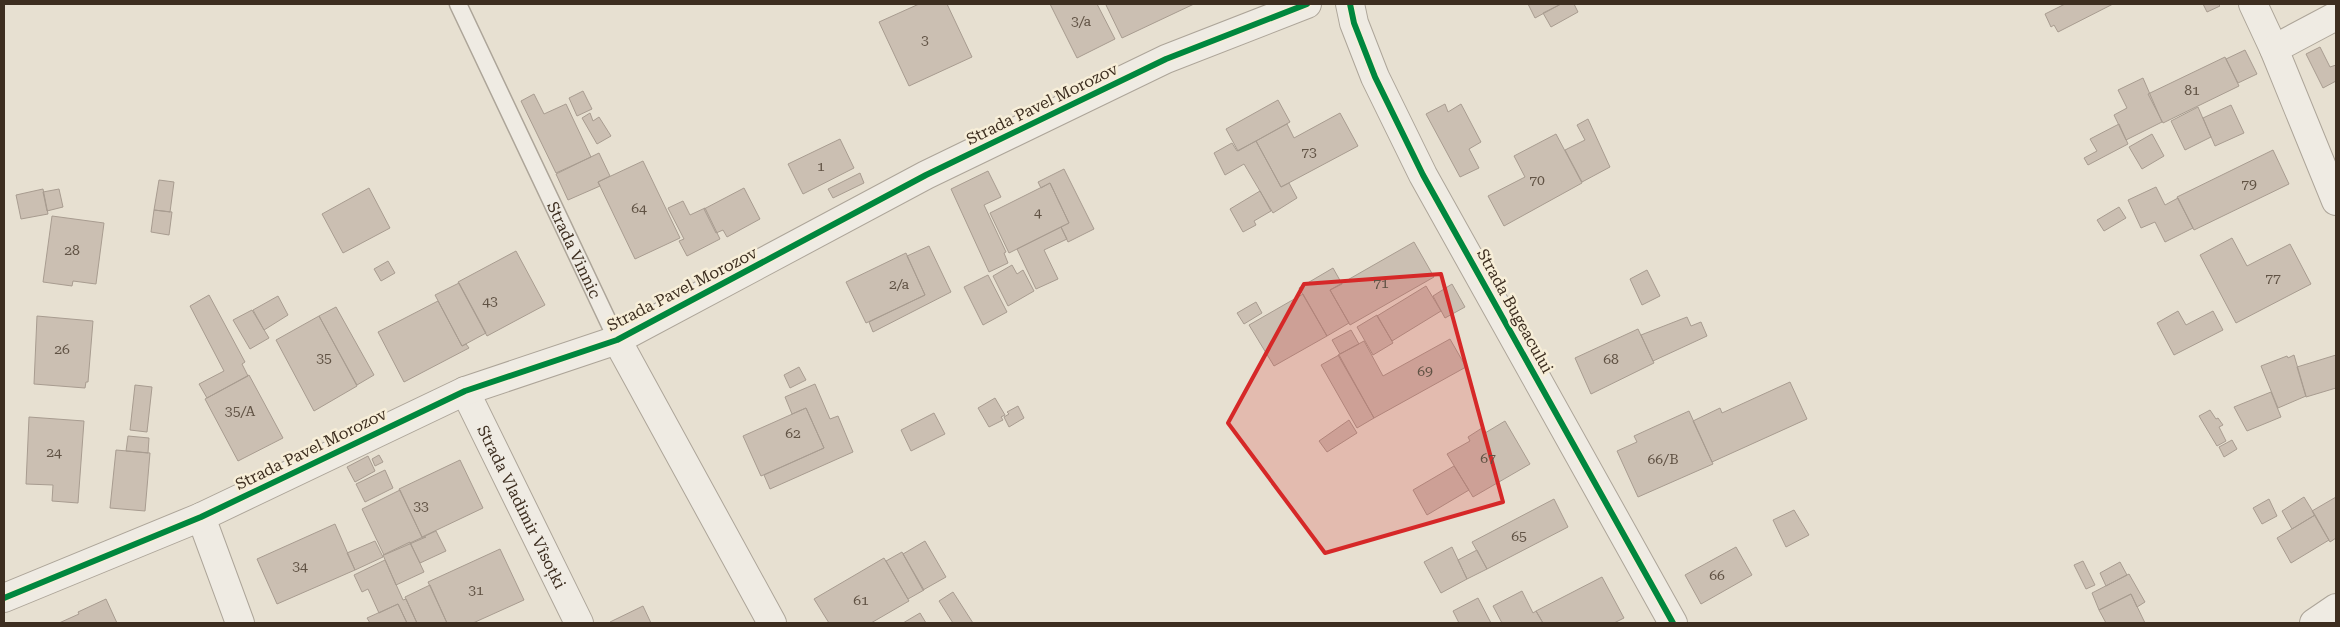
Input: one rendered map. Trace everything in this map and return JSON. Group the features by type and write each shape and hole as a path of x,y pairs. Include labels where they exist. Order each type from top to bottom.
{"street":[{"name":"Strada Pavel Morozov","path":"4,598 201,517 465,391 617,340 926,175 1166,59 1307,4"},
{"name":"Strada Bugeacului","path":"1350,4 1354,23 1375,77 1423,175 1673,623"},
{"path":"2253,4 2274,49 2336,201"},
{"path":"2274,49 2336,16"},
{"name":"Strada Vinnic","path":"617,340 772,623"},
{"name":"Strada Vladimir Vîsoțki","path":"465,391 579,623"},
{"path":"201,517 240,623"},
{"path":"2314,623 2336,608"}],"lane":[{"name":"Strada Vinnic","path":"458,4 617,340"}],"highlighted area":[{"path":"1441,274 1503,502 1325,553 1228,423 1304,284"}],"building":[{"path":"919,4 947,4 972,57 909,86 879,22"},
{"path":"1050,4 1097,4 1115,39 1077,58"},
{"path":"1194,4 1122,38 1106,5"},
{"path":"1528,4 1561,4 1535,18"},
{"path":"1561,4 1574,4 1578,12 1551,27 1543,13"},
{"path":"2065,4 2113,4 2058,32 2054,25 2051,27 2045,14"},
{"path":"2203,4 2218,4 2220,6 2207,12"},
{"path":"2320,47 2330,67 2336,65 2336,81 2323,88 2306,54"},
{"path":"2245,50 2257,74 2238,83 2226,59"},
{"path":"2225,57 2239,86 2163,123 2148,94"},
{"path":"2143,78 2162,122 2126,140 2114,115 2127,108 2118,90"},
{"path":"583,91 592,109 577,116 569,98"},
{"path":"534,94 544,114 566,104 591,157 556,173 521,101"},
{"path":"1278,100 1290,122 1238,151 1226,129"},
{"path":"1445,104 1448,112 1461,104 1481,142 1469,149 1479,168 1460,177 1426,114"},
{"path":"2231,105 2244,133 2215,146 2203,118"},
{"path":"2198,107 2211,137 2185,150 2171,121"},
{"path":"590,113 593,121 599,117 611,136 597,144 582,118"},
{"path":"1340,113 1358,146 1281,187 1256,141 1287,124 1294,138"},
{"path":"1588,119 1610,167 1582,182 1565,150 1585,140 1577,125"},
{"path":"2119,124 2128,144 2088,165 2084,158 2097,151 2090,139"},
{"path":"1556,134 1582,183 1504,226 1488,196 1525,177 1514,156"},
{"path":"2152,134 2164,156 2142,169 2129,147"},
{"path":"840,139 854,168 803,194 788,164"},
{"path":"1256,141 1281,187 1289,183 1297,198 1273,213 1244,164 1225,175 1214,153 1232,143 1237,151"},
{"path":"2273,150 2289,184 2194,230 2177,197"},
{"path":"599,153 610,176 598,182 600,186 568,200 556,174"},
{"path":"643,161 680,238 635,259 598,182"},
{"path":"1064,169 1094,229 1068,242 1061,227 1069,223 1050,183 1041,188 1038,182"},
{"path":"988,171 1001,197 984,205 1006,252 1004,253 1008,263 989,272 951,189"},
{"path":"860,173 864,183 833,198 828,189"},
{"path":"159,180 174,182 170,212 154,210"},
{"path":"1050,183 1069,223 1009,253 990,213"},
{"path":"2156,187 2165,205 2178,198 2193,228 2165,242 2155,222 2141,228 2128,200"},
{"path":"369,188 390,228 343,253 322,214"},
{"path":"744,188 760,219 727,237 723,230 716,233 704,209"},
{"path":"43,189 48,214 21,219 16,195"},
{"path":"59,189 63,207 47,211 43,192"},
{"path":"1260,191 1271,211 1254,221 1256,225 1243,232 1230,209"},
{"path":"683,201 690,215 705,208 720,239 687,256 679,241 684,239 668,208"},
{"path":"2119,207 2126,218 2104,231 2097,220"},
{"path":"154,210 172,212 169,235 151,232"},
{"path":"52,216 104,223 96,284 73,281 72,286 43,282"},
{"path":"1061,227 1067,239 1044,250 1058,279 1036,289 1017,249"},
{"path":"2232,238 2247,266 2290,244 2311,284 2236,323 2200,255"},
{"path":"1414,242 1434,277 1350,325 1330,290"},
{"path":"929,246 951,292 873,332 869,322 925,295 907,256"},
{"path":"516,251 545,305 487,336 458,282"},
{"path":"906,253 925,295 866,323 846,282"},
{"path":"388,261 395,273 381,281 374,269"},
{"path":"1012,265 1017,274 1023,270 1034,291 1008,306 993,276"},
{"path":"1333,268 1342,284 1330,290 1349,323 1327,336 1299,288"},
{"path":"1647,270 1660,296 1642,305 1630,279"},
{"path":"988,275 1007,312 983,325 964,287"},
{"path":"459,283 486,333 462,346 435,295"},
{"path":"1452,284 1465,307 1445,318 1433,296"},
{"path":"1426,286 1441,311 1392,341 1377,316"},
{"path":"1303,294 1327,336 1274,366 1249,325"},
{"path":"209,295 245,362 242,364 248,376 207,398 199,384 224,371 190,306"},
{"path":"278,296 288,315 264,330 253,310"},
{"path":"438,301 462,346 466,344 469,348 404,382 378,332"},
{"path":"1256,302 1262,313 1244,324 1237,313"},
{"path":"336,307 374,375 357,385 319,316"},
{"path":"252,310 269,338 250,349 233,320"},
{"path":"2178,311 2186,325 2213,311 2223,330 2174,355 2157,323"},
{"path":"1377,315 1393,343 1373,355 1357,327"},
{"path":"37,316 93,321 88,382 86,382 85,388 34,384"},
{"path":"319,316 357,386 314,411 276,340"},
{"path":"1687,317 1691,326 1701,322 1707,336 1653,361 1641,335"},
{"path":"1638,329 1654,363 1591,394 1575,358"},
{"path":"1351,330 1359,344 1340,354 1332,340"},
{"path":"1450,339 1466,367 1374,418 1338,355 1364,341 1383,376"},
{"path":"1339,355 1374,418 1357,428 1321,365"},
{"path":"2294,355 2306,396 2278,408 2261,366"},
{"path":"2336,355 2336,388 2306,397 2297,367"},
{"path":"799,367 806,380 790,388 784,375"},
{"path":"249,375 283,438 238,461 205,399"},
{"path":"1790,382 1807,419 1712,462 1693,421 1720,408 1722,413"},
{"path":"815,384 830,419 838,416 853,452 770,489 764,475 824,448 806,408 792,414 785,397"},
{"path":"135,385 152,387 147,432 130,430"},
{"path":"2271,392 2281,417 2247,431 2234,407"},
{"path":"995,398 1005,415 1001,417 1003,420 989,427 978,408"},
{"path":"1018,406 1024,418 1009,427 1004,417 1009,414 1007,412"},
{"path":"806,408 824,448 761,476 743,436"},
{"path":"2210,410 2223,425 2219,427 2226,441 2217,446 2199,416"},
{"path":"1689,411 1713,464 1638,497 1617,451 1637,442 1634,436"},
{"path":"934,413 945,434 911,451 901,430"},
{"path":"29,417 84,421 78,503 52,501 53,485 26,484"},
{"path":"1349,420 1357,433 1327,452 1319,441"},
{"path":"1505,421 1530,464 1473,497 1447,454 1470,441 1468,437 1482,428 1485,433"},
{"path":"128,436 149,438 148,453 126,451"},
{"path":"2232,440 2237,449 2224,457 2219,447"},
{"path":"116,450 150,453 145,511 110,508"},
{"path":"379,455 383,462 375,466 372,459"},
{"path":"368,456 375,471 355,482 347,467"},
{"path":"460,460 483,508 422,537 399,489"},
{"path":"1454,466 1469,490 1427,515 1413,490"},
{"path":"385,470 393,488 365,502 356,484"},
{"path":"400,490 422,537 426,537 384,555 362,509"},
{"path":"2304,497 2315,515 2292,529 2282,511"},
{"path":"2336,497 2336,538 2330,542 2312,511"},
{"path":"1554,499 1568,527 1487,569 1472,542"},
{"path":"2269,499 2277,516 2262,524 2253,508"},
{"path":"1794,510 1809,535 1786,547 1773,520"},
{"path":"2315,515 2329,540 2291,563 2277,538"},
{"path":"335,524 355,570 277,604 257,559"},
{"path":"436,531 446,551 420,563 410,543"},
{"path":"375,541 383,557 355,570 347,553"},
{"path":"925,541 946,577 923,590 903,554"},
{"path":"410,542 424,572 396,585 383,555"},
{"path":"1452,547 1467,579 1441,593 1424,562"},
{"path":"1736,547 1752,575 1701,604 1685,575"},
{"path":"500,549 524,600 473,623 447,623 428,582"},
{"path":"1477,550 1487,569 1467,579 1458,560"},
{"path":"902,552 924,590 908,599 886,561"},
{"path":"884,558 909,601 871,623 829,623 814,599"},
{"path":"385,560 403,600 406,599 417,623 407,623 398,604 379,613 368,589 362,592 354,575"},
{"path":"2083,561 2095,585 2086,589 2074,565"},
{"path":"2120,562 2127,575 2106,586 2100,573"},
{"path":"2129,574 2145,602 2137,607 2131,594 2099,610 2092,593"},
{"path":"1602,577 1624,618 1614,623 1543,623 1536,611"},
{"path":"430,585 447,623 417,623 405,597"},
{"path":"1522,591 1533,613 1536,611 1543,623 1502,623 1493,606"},
{"path":"953,592 973,623 953,623 939,601"},
{"path":"2131,594 2145,623 2106,623 2099,610"},
{"path":"1478,598 1491,623 1459,623 1453,611"},
{"path":"106,599 117,623 59,623 79,614 78,612"},
{"path":"398,604 407,623 370,623 367,618"},
{"path":"643,606 651,623 610,623 610,622"},
{"path":"920,613 926,623 903,623"}],"cycle path":[{"path":"4,598 201,517 465,391 617,340 926,175 1166,59 1307,4"},
{"path":"1350,4 1354,23 1375,77 1423,175 1673,623"}]}
